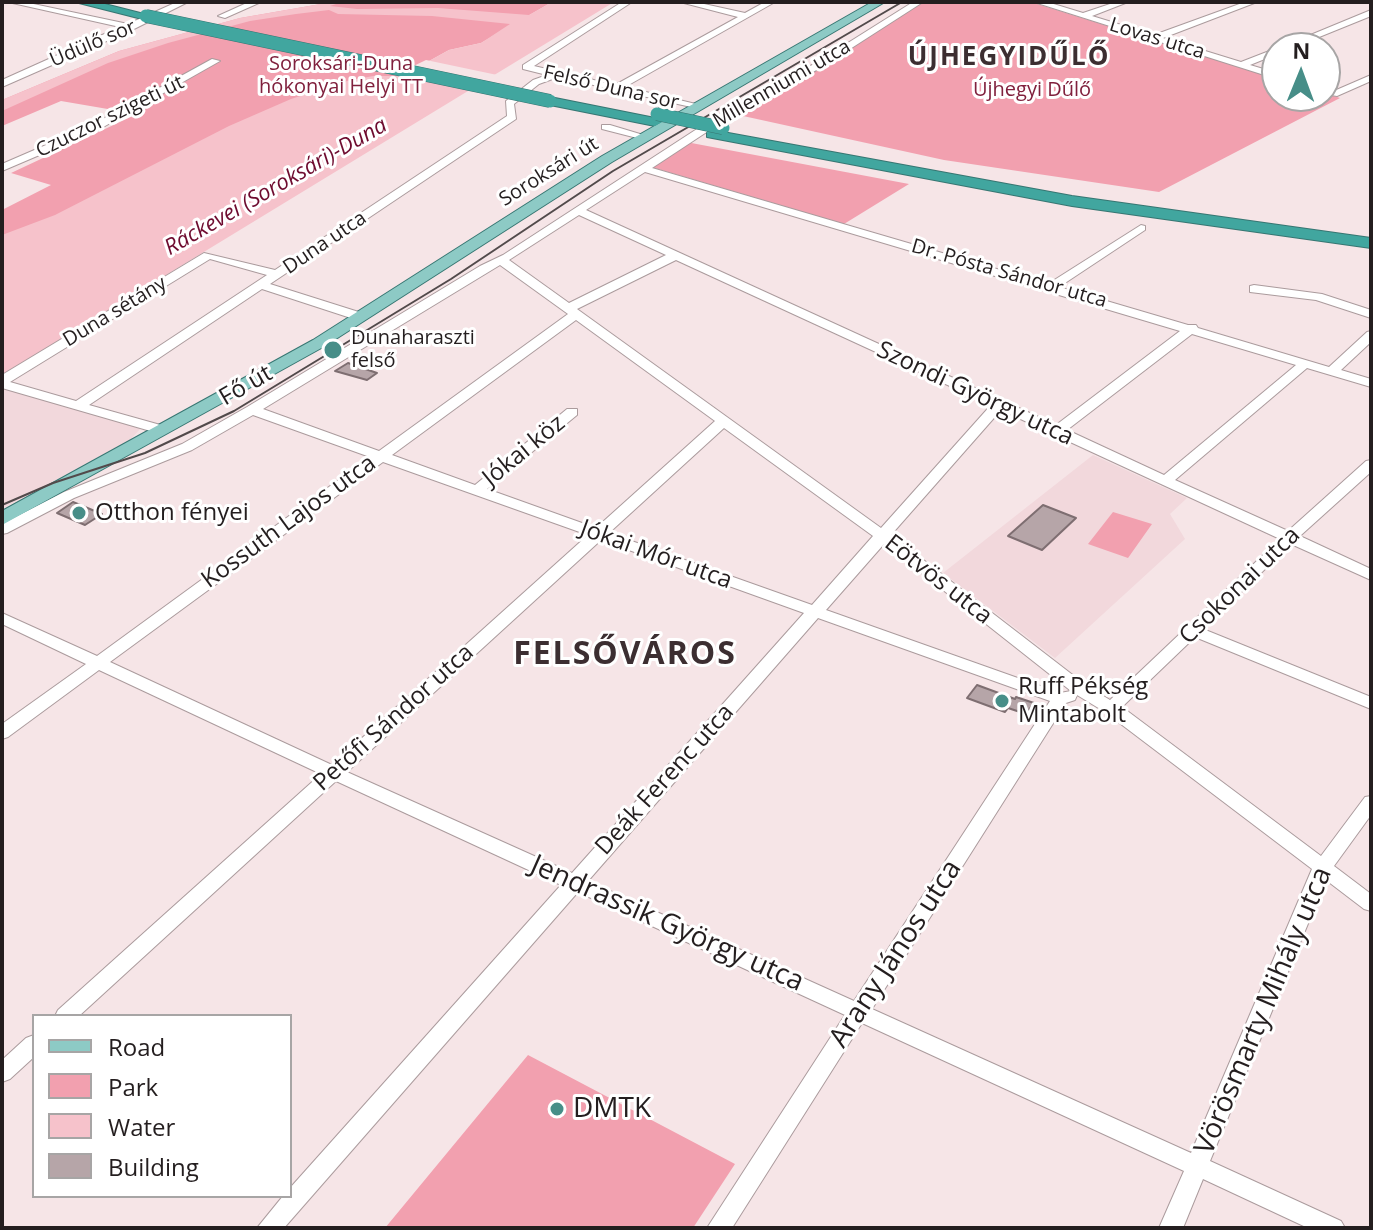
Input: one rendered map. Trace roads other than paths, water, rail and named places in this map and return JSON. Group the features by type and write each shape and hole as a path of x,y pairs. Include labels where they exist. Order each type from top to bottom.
{"highway":[{"path":"81,2 152,13 1058,199 1371,243"},
{"path":"116,2 152,13"},
{"path":"718,131 1068,192 1371,234"}],"main road":[{"name":"Soroksári út","path":"245,385 361,317 570,181 877,2"},
{"name":"Fő út","path":"2,517 245,385"},
{"name":"Fő út","path":"2,517 245,385"}],"street":[{"path":"12,2 131,27"},
{"name":"Üdülő sor","path":"2,84 184,2"},
{"path":"222,16 257,2"},
{"name":"Felső Duna sor","path":"628,2 526,67 697,107"},
{"path":"684,2 746,16"},
{"path":"615,89 771,2"},
{"name":"Millenniumi utca","path":"579,211 724,116 819,65 919,2"},
{"name":"Lovas utca","path":"1038,2 1261,71"},
{"path":"1083,16 1124,2"},
{"path":"1154,38 1253,2"},
{"path":"1324,32 1371,13"},
{"path":"1241,65 1261,57"},
{"name":"Czuczor szigeti út","path":"2,168 94,128 215,61"},
{"name":"Duna utca","path":"78,406 512,117 509,103 536,82 556,75"},
{"path":"1341,89 1371,78"},
{"path":"606,127 645,137"},
{"name":"Dr. Pósta Sándor utca","path":"645,169 1371,383"},
{"name":"Szondi György utca","path":"579,211 1371,575"},
{"name":"Fő út","path":"2,530 69,495 187,447 579,211"},
{"path":"1051,287 1141,228"},
{"name":"Duna sétány","path":"2,383 208,255 278,274"},
{"name":"Kossuth Lajos utca","path":"2,733 573,310 674,256"},
{"name":"Eötvös utca","path":"501,260 881,535 1081,690 1111,708 1371,904"},
{"path":"261,285 361,317"},
{"path":"1254,289 1318,297 1371,314"},
{"path":"1057,431 1192,328"},
{"path":"1332,371 1371,335"},
{"path":"1165,481 1306,363"},
{"path":"2,383 159,429"},
{"name":"Deák Ferenc utca","path":"269,1228 998,405"},
{"name":"Jókai Mór utca","path":"252,410 1060,699"},
{"name":"Jókai köz","path":"476,491 572,412"},
{"name":"Petőfi Sándor utca","path":"67,1014 724,421"},
{"name":"Csokonai utca","path":"1111,708 1371,464"},
{"name":"Jendrassik György utca","path":"2,618 334,773 1333,1228"},
{"path":"1194,631 1371,703"},
{"path":"1060,699 1081,690"},
{"name":"Arany János utca","path":"719,1228 1060,699"},
{"name":"Vörösmarty Mihály utca","path":"1171,1228 1322,868 1371,802"},
{"path":"2,1073 32,1046"}],"water":[{"name":"Ráckevei (Soroksári)-Duna","path":"342,2 330,6 357,9 438,8 529,15 552,2 614,2 2,375 2,235 55,215 229,126 291,99 347,81 373,76 402,76 449,50 481,43 510,24 432,16 338,14 329,10 296,14 250,21 168,43 108,63 2,111 2,100 119,51 240,18"}],"tram line":[{"path":"2,505 53,483 145,453 234,411 451,279 613,171 902,2"}],"place":[{"name":"Dunaharaszti felső","path":"333,350"},
{"name":"Otthon fényei","path":"79,513"},
{"name":"Ruff Pékség Mintabolt","path":"1002,701"},
{"name":"DMTK","path":"557,1109"}],"district":[{"name":"ÚJHEGYIDŰLŐ","path":"1009,58"},
{"name":"FELSŐVÁROS","path":"625,655"}],"park label":[{"name":"Soroksári-Duna hókonyai Helyi TT","path":"341,76"},
{"name":"Újhegyi Dűlő","path":"1032,90"}]}
